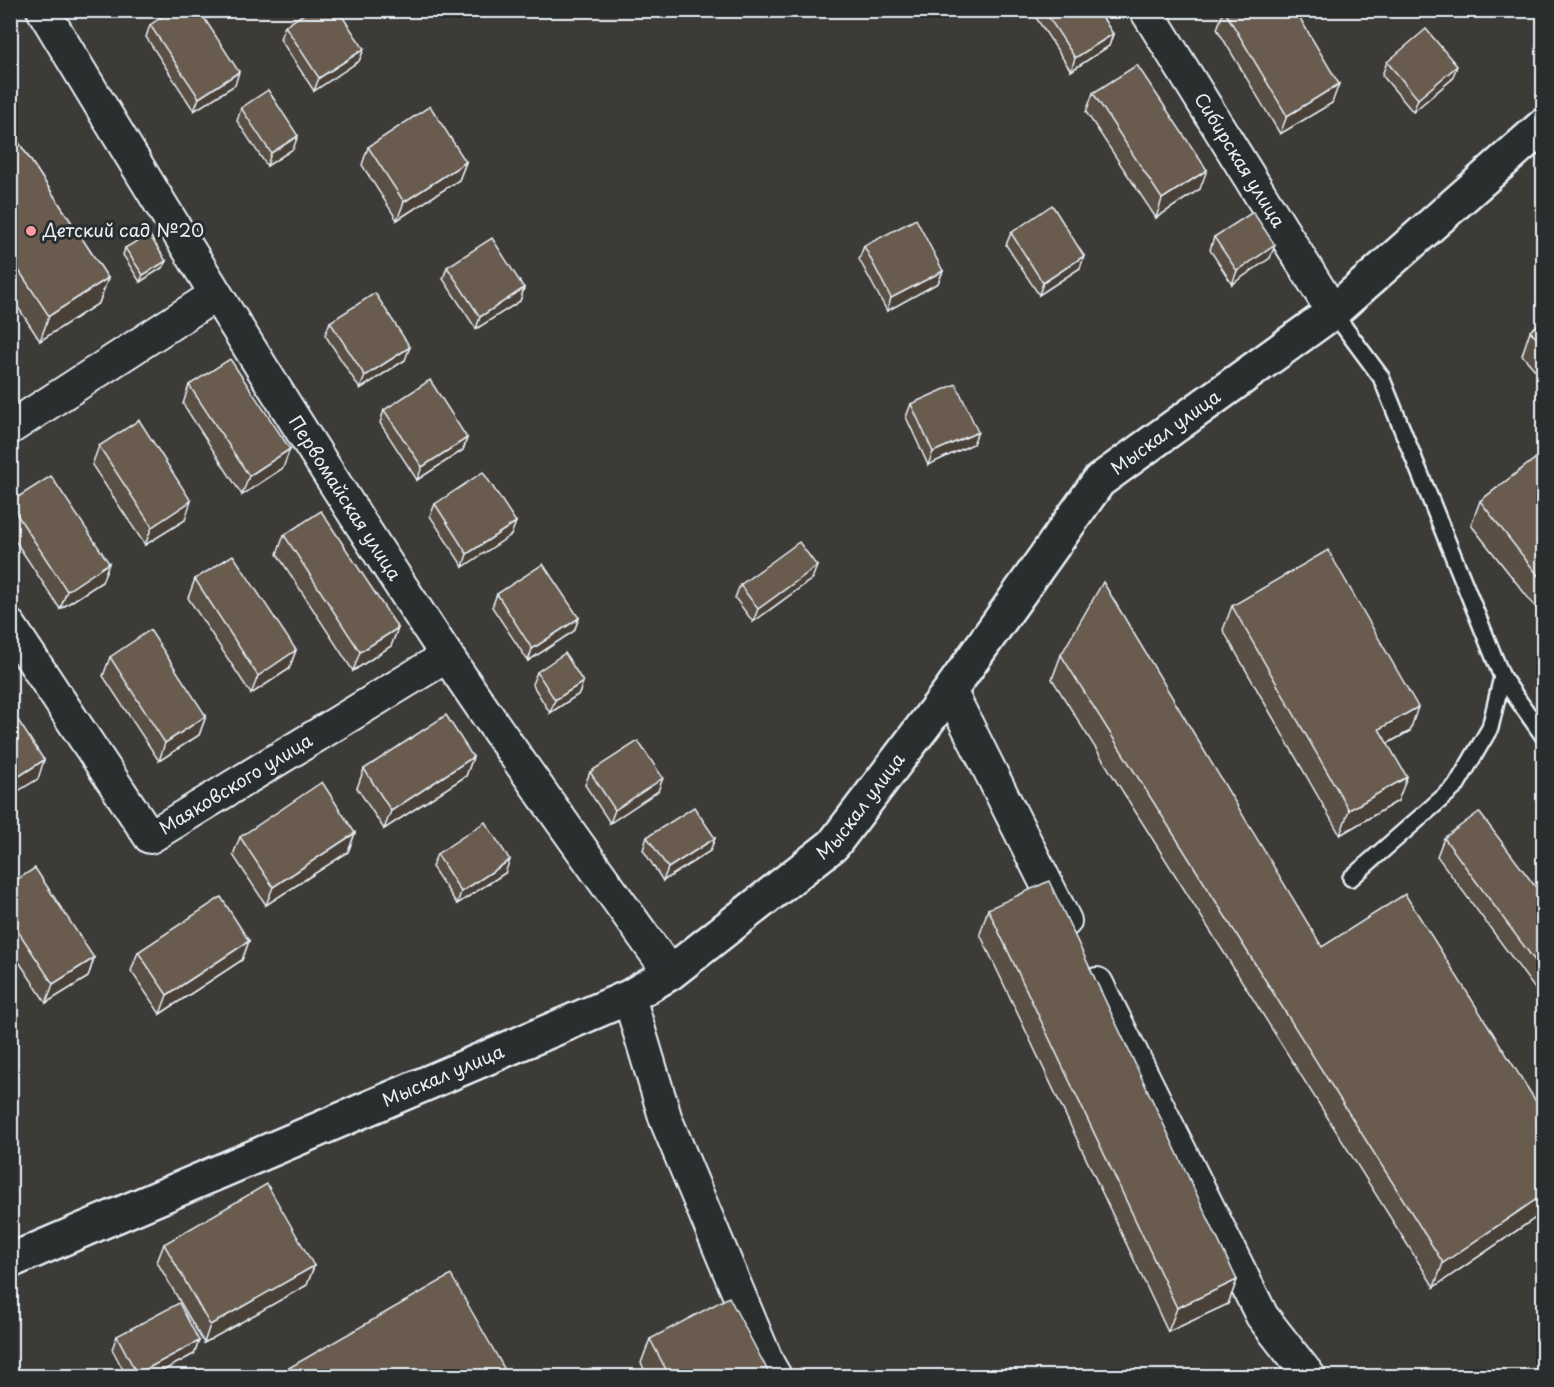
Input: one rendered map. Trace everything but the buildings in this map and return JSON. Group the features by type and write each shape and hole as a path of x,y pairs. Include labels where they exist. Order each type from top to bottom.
{"street":[{"name":"Первомайская улица","path":"43,10 215,295 447,656 506,743 670,973"},
{"name":"Сибирская улица","path":"1146,10 1333,312"},
{"name":"Мыскал улица","path":"10,1261 629,997 670,973 832,845 950,691 1099,481 1333,312 1544,125"},
{"path":"10,428 215,295"},
{"name":"Маяковского улица","path":"10,626 150,837 447,656"},
{"path":"950,691 1262,1316 1309,1377"},
{"path":"629,997 666,1120 775,1377"}],"lane":[{"path":"1333,312 1382,376 1502,677 1544,737"},
{"path":"1351,878 1456,786 1490,728 1502,677"}],"place":[{"name":"Детский сад №20","path":"31,231"}]}
